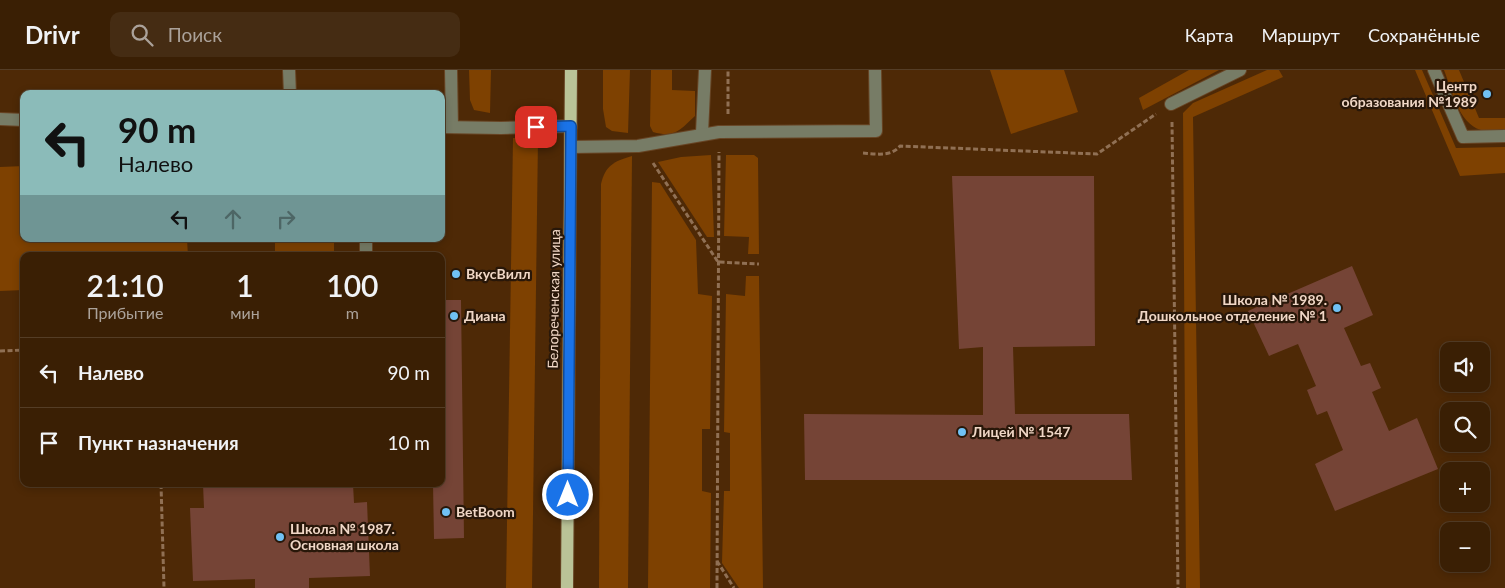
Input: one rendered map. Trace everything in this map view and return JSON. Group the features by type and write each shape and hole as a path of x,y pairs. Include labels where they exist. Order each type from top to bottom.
{"main road":[{"name":"Белореченская улица","path":"567,588 571,70"}],"lane":[{"path":"289,70 290,90"},
{"path":"452,70 447,127 571,126"},
{"path":"702,133 704,70"},
{"path":"571,147 638,146 702,133 876,131 875,70"},
{"path":"1171,104 1240,70"},
{"path":"1434,70 1464,137 1505,136"},
{"path":"0,120 20,120"}],"path":[{"path":"727,132 728,70"},
{"path":"857,153 886,154 900,146 906,146 1097,154 1171,104"},
{"path":"1171,104 1178,588"},
{"path":"709,151 728,151"},
{"path":"717,588 719,151"},
{"path":"658,158 651,160 718,262"},
{"path":"718,262 759,264"},
{"path":"0,351 20,350"},
{"path":"161,487 164,588"},
{"path":"717,560 734,588"}],"shaded area":[{"path":"469,70 491,70 490,113 474,110 470,100"},
{"path":"603,70 630,70 628,133 612,131 606,127 603,109"},
{"path":"651,70 672,70 672,90 695,91 695,116 677,132 661,134 653,132 650,126"},
{"path":"990,70 1064,70 1078,112 1011,134"},
{"path":"1189,70 1219,70 1143,110 1139,98"},
{"path":"1267,70 1279,70 1283,77 1193,117 1200,588 1186,588 1183,113 1193,103"},
{"path":"1415,70 1422,70 1456,148 1505,147 1505,173 1460,176"},
{"path":"1444,70 1459,70 1479,118 1505,118 1505,129 1490,131 1481,130 1473,126 1461,113"},
{"path":"513,138 538,138 532,588 506,588"},
{"path":"711,155 714,237 707,237 658,162 681,157"},
{"path":"726,155 754,155 758,158 759,254 748,254 749,237 724,236"},
{"path":"632,156 628,588 599,588 601,184 605,173 611,165"},
{"path":"20,166 20,242 187,242 188,252 20,252 20,290 0,291 0,167"},
{"path":"652,182 660,183 696,240 698,294 712,296 710,429 702,429 702,491 711,493 710,588 648,588"},
{"path":"275,242 334,242 334,252 275,252"},
{"path":"746,276 759,276 763,588 739,588 722,563 724,491 730,491 730,433 724,432 726,294 745,296"}],"building":[{"path":"952,176 1094,176 1095,346 1013,347 1015,414 1129,414 1132,480 805,480 804,414 983,415 983,347 959,349"},
{"path":"1352,266 1373,315 1344,328 1361,366 1370,363 1381,388 1372,392 1389,431 1417,418 1438,469 1335,511 1315,464 1343,450 1327,411 1317,415 1307,390 1316,386 1298,344 1269,356 1248,311"},
{"path":"445,300 461,300 464,538 434,539 433,487 445,487"},
{"name":"Школа № 1987. Основная школа","path":"203,487 353,487 354,503 367,502 370,576 309,578 309,588 255,588 255,579 193,581 190,508 204,508"}],"place":[{"name":"Центр образования №1989","path":"1487,94"},
{"name":"ВкусВилл","path":"456,274"},
{"name":"Школа № 1989. Дошкольное отделение № 1","path":"1337,308"},
{"name":"Диана","path":"454,316"},
{"name":"Лицей № 1547","path":"962,432"},
{"name":"BetBoom","path":"446,512"},
{"name":"Школа № 1987. Основная школа","path":"280,537"}],"route":[{"path":"536,127 571,126 568,495"}]}
